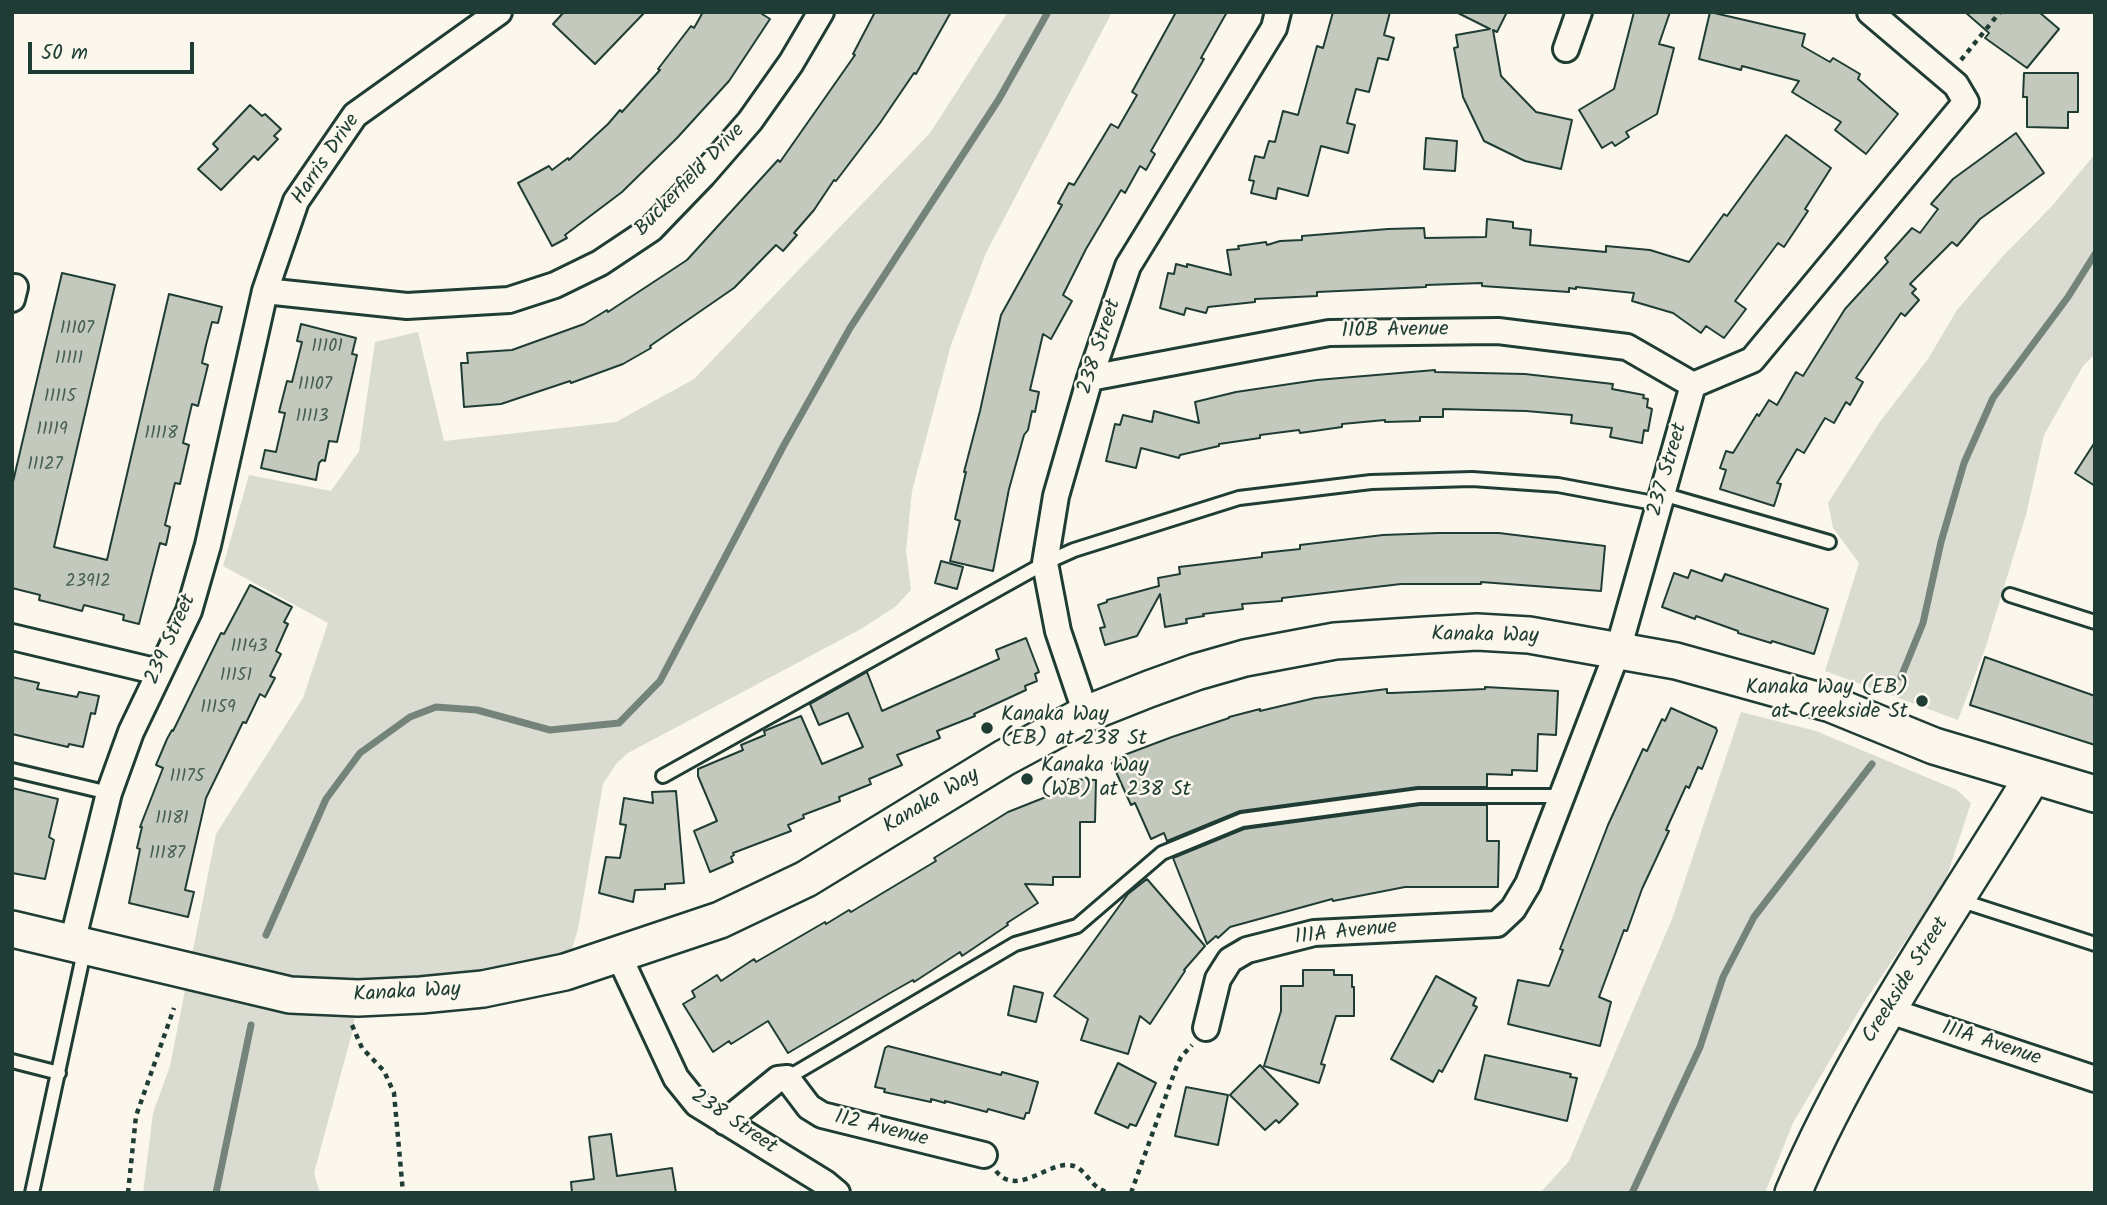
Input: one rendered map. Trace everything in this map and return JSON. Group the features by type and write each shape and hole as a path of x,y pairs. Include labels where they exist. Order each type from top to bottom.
{"main road":[{"name":"Kanaka Way","path":"12,929 290,995 350,998 421,995 483,989 565,972 720,920 806,879 1004,758 1086,714 1196,672 1245,658 1335,641 1477,632 1529,635 1676,661 1831,704 1934,746 2095,794"},
{"name":"Creekside Street","path":"1793,1193 1818,1134 1887,1010 2033,776"}],"street":[{"name":"Harris Drive","path":"265,291 296,201 355,115 499,12"},
{"name":"Buckerfield Drive","path":"265,291 407,306 509,300 555,285 600,263 651,229 703,175 750,121 791,63 821,12"},
{"name":"238 Street","path":"1086,714 1058,631 1045,563 1056,496 1090,378 1128,267 1274,27 1278,12"},
{"path":"1566,49 1579,12"},
{"path":"1693,385 1752,360 1966,102 1948,77 1870,12"},
{"name":"239 Street","path":"79,945 109,793 131,732 189,611 208,545 265,291"},
{"name":"110B Avenue","path":"1090,378 1329,333 1499,331 1627,347 1693,385"},
{"name":"237 Street","path":"1497,923 1513,909 1528,884 1618,650 1693,385"},
{"path":"12,636 159,672"},
{"name":"111A Avenue","path":"1206,1028 1218,979 1230,960 1247,950 1314,933 1497,923"},
{"name":"238 Street","path":"618,956 676,1078 697,1104 825,1183 836,1193"},
{"name":"111A Avenue","path":"1887,1010 2095,1079"},
{"path":"725,1122 778,1079 787,1078"},
{"name":"112 Avenue","path":"787,1078 809,1107 822,1115 984,1155"}],"lane":[{"path":"663,776 1045,563 1074,550 1239,498 1371,482 1472,479 1558,485 1661,499 1829,542"},
{"path":"2010,595 2095,622"},
{"path":"12,770 109,793"},
{"path":"787,1078 1015,944 1077,926 1162,853 1242,820 1419,796 1562,796"},
{"path":"1958,899 2095,944"},
{"path":"32,1193 59,1073 79,945"},
{"path":"12,1061 59,1073"}],"path":[{"path":"1948,77 2000,12"},
{"path":"350,998 351,1022 362,1048 384,1071 394,1093 403,1193"},
{"path":"128,1193 136,1115 174,1008"},
{"path":"1130,1193 1181,1057 1206,1028"},
{"path":"984,1155 1000,1177 1008,1180 1026,1180 1063,1165 1074,1166 1082,1170 1100,1191 1110,1193"}],"shaded area":[{"path":"1008,12 1112,12 986,253 951,345 912,491 906,551 911,590 895,607 861,629 628,753 616,764 603,784 578,929 565,972 358,998 352,1033 314,1173 320,1193 143,1193 153,1113 170,1066 216,834 303,698 328,623 223,566 249,475 331,491 359,451 375,342 418,332 444,441 616,422 694,379 930,133"},
{"path":"2095,154 2095,354 2083,366 2044,435 2026,515 1986,646 1958,720 1825,671 1859,563 1833,528 1828,503 1879,423 1928,359 1957,310 2003,256 2052,206"},
{"path":"1741,712 1816,731 1957,790 1971,803 1945,882 1863,1004 1793,1123 1765,1193 1540,1193 1569,1161 1672,919"}],"building":[{"path":"564,12 645,12 595,64 553,24"},
{"path":"703,12 759,12 770,19 729,81 677,138 622,192 565,235 567,238 552,246 518,183 549,166 552,170 568,158 569,160 620,110 622,112 660,70 658,69 691,26 694,28"},
{"path":"875,12 951,12 916,74 914,73 880,123 836,181 834,180 783,251 776,245 734,288 650,346 651,348 623,364 501,404 464,407 461,363 468,363 467,353 512,350 584,324 607,310 608,312 687,260 778,160 780,162 855,55 853,54"},
{"path":"1176,12 1227,12 1201,58 1204,59 1151,151 1155,154 1146,170 1140,166 1125,193 1121,190 1086,249 1063,295 1072,301 1051,339 1043,334 1030,390 1039,392 1035,412 1032,411 1009,489 993,571 950,561 960,521 955,519 964,472 1001,315 1062,205 1058,203 1069,183 1074,185 1111,124 1118,128 1137,95 1132,92"},
{"path":"1333,12 1390,12 1384,35 1394,38 1388,60 1378,58 1369,92 1356,89 1347,123 1355,125 1348,153 1321,146 1308,196 1278,188 1276,199 1251,193 1254,181 1249,180 1255,156 1264,158 1269,141 1275,142 1283,111 1298,115 1317,46 1323,48"},
{"path":"1456,12 1507,12 1497,32 1493,30 1501,76 1536,112 1572,120 1561,169 1525,161 1484,141 1463,97 1454,48 1458,47 1456,35 1490,29"},
{"path":"1634,12 1670,12 1659,44 1674,48 1657,114 1626,132 1629,137 1615,146 1612,142 1602,148 1579,110 1614,89"},
{"path":"1710,12 1805,34 1802,46 1830,62 1833,58 1860,74 1858,79 1898,114 1866,154 1835,130 1841,122 1792,92 1799,81 1742,66 1741,70 1699,59"},
{"path":"1965,12 2039,12 2059,29 2027,68 1985,38 1989,33"},
{"path":"2024,73 2078,73 2078,112 2068,112 2068,128 2027,127 2027,97 2023,97"},
{"path":"250,105 281,129 274,136 278,139 258,160 254,156 221,190 198,169 218,149 213,144"},
{"path":"2016,133 2044,173 1980,219 1957,246 1952,242 1910,284 1916,289 1912,293 1919,300 1905,316 1901,313 1856,378 1863,382 1850,405 1846,402 1834,423 1825,418 1804,453 1797,449 1777,483 1781,484 1774,506 1720,489 1726,470 1720,468 1726,451 1733,453 1769,400 1777,405 1796,372 1803,376 1845,309 1888,262 1885,258 1912,228 1920,233 1938,209 1931,204 1953,179"},
{"path":"1786,135 1831,168 1805,209 1808,211 1784,247 1778,243 1735,301 1746,309 1724,338 1706,326 1701,333 1673,313 1632,301 1634,293 1576,287 1569,288 1569,292 1482,286 1482,283 1426,285 1255,299 1255,302 1208,307 1206,313 1186,308 1184,315 1160,308 1168,273 1174,274 1176,264 1187,267 1187,264 1231,275 1227,250 1239,249 1238,246 1302,240 1302,236 1388,229 1424,228 1425,238 1486,237 1487,219 1513,222 1513,228 1531,230 1530,245 1606,252 1606,246 1650,250 1689,262 1724,214 1727,216"},
{"path":"1426,138 1457,141 1455,171 1424,169"},
{"path":"62,273 115,285 54,547 107,560 169,294 222,307 218,323 212,322 206,345 202,363 208,365 198,406 192,404 183,443 189,445 180,484 175,483 165,525 170,527 166,545 160,543 139,624 123,620 124,615 84,605 82,611 39,600 40,595 12,588 12,486"},
{"path":"301,324 356,338 352,354 357,355 337,442 329,441 325,461 319,463 316,480 261,468 265,450 276,452 285,413 279,412 287,381 292,382 302,342 297,341"},
{"path":"1435,370 1525,374 1613,384 1612,389 1644,395 1643,398 1648,399 1647,407 1652,409 1648,431 1644,430 1642,443 1610,437 1612,428 1571,423 1572,415 1443,409 1443,417 1420,417 1420,421 1385,420 1342,424 1342,427 1300,433 1299,430 1260,435 1260,438 1219,444 1180,455 1179,458 1141,448 1136,468 1106,461 1115,424 1120,425 1123,415 1152,422 1154,411 1199,423 1195,402 1236,392 1317,380"},
{"path":"2095,442 2095,486 2075,473"},
{"path":"1499,533 1605,546 1601,591 1481,582 1401,584 1242,604 1243,609 1203,614 1204,616 1186,619 1187,623 1165,627 1160,594 1137,636 1105,645 1100,628 1105,627 1098,605 1159,586 1158,578 1180,574 1179,567 1262,557 1262,553 1300,549 1300,545 1383,535"},
{"path":"941,561 963,567 957,589 935,583"},
{"path":"1691,570 1722,581 1725,574 1828,609 1814,654 1738,633 1696,616 1695,619 1662,607 1674,573 1688,578"},
{"path":"250,585 292,607 284,622 288,624 276,651 281,654 270,676 275,678 265,697 260,694 246,723 243,722 206,798 185,890 194,892 188,917 129,903 140,849 137,848 140,827 163,768 156,765 221,633 224,634"},
{"path":"1026,638 1039,672 1035,674 1037,681 1025,686 1026,690 974,714 975,716 937,731 940,738 897,755 902,765 869,779 871,784 839,797 840,801 803,815 804,818 788,825 791,831 733,853 733,862 710,872 694,831 717,821 698,776 698,769 743,750 741,745 765,735 764,731 801,716 822,764 863,747 848,713 819,725 810,704 867,672 882,711 999,659 996,650"},
{"path":"1985,657 2095,696 2095,745 1970,705"},
{"path":"12,677 39,683 37,689 77,697 79,692 99,696 95,714 91,713 83,747 69,744 68,747 12,734"},
{"path":"1485,687 1558,691 1556,735 1538,734 1537,771 1512,770 1512,775 1487,774 1487,787 1418,787 1240,811 1167,841 1164,833 1151,839 1135,803 1131,805 1112,763 1121,759 1119,757 1172,737 1260,709 1315,698 1387,689 1387,693 1391,693"},
{"path":"1671,708 1716,728 1717,731 1702,769 1698,767 1689,788 1686,786 1666,830 1669,831 1642,889 1627,931 1624,930 1599,997 1611,1002 1600,1046 1508,1024 1518,980 1549,986 1563,950 1560,949 1608,825 1643,749 1647,751 1662,719 1665,721"},
{"path":"1068,779 1096,780 1095,822 1080,822 1080,877 1053,877 1053,885 1025,884 1038,903 1007,923 1008,925 962,956 960,952 914,982 913,980 788,1053 768,1021 713,1052 683,1004 695,997 692,991 717,975 721,981 754,959 756,962 825,922 826,924 849,910 851,912 936,861 934,858 1008,812 1061,791 1061,785 1067,785"},
{"path":"12,788 58,799 49,837 54,840 45,879 12,873"},
{"path":"676,791 684,883 665,884 665,889 635,890 633,902 599,893 606,857 620,858 626,825 620,824 624,798 653,803 652,792"},
{"path":"1420,805 1487,805 1487,841 1499,841 1498,887 1405,887 1333,901 1332,899 1230,927 1207,944 1173,858 1244,829"},
{"path":"1147,879 1205,946 1184,970 1150,1024 1140,1016 1128,1054 1081,1040 1088,1019 1054,996 1128,894"},
{"path":"1303,970 1334,970 1334,975 1352,975 1354,987 1354,1016 1336,1016 1321,1064 1325,1065 1319,1083 1264,1066 1281,1011 1281,986 1303,986"},
{"path":"1436,976 1476,998 1473,1005 1477,1007 1442,1072 1439,1070 1433,1082 1391,1059"},
{"path":"1014,986 1043,993 1036,1022 1008,1015"},
{"path":"888,1046 1038,1082 1029,1113 1026,1113 1024,1119 988,1109 987,1112 945,1101 931,1099 931,1102 884,1092 885,1089 875,1087 885,1048"},
{"path":"1485,1055 1571,1074 1570,1077 1577,1078 1567,1121 1475,1099"},
{"path":"1118,1063 1156,1083 1136,1126 1130,1124 1128,1128 1095,1113"},
{"path":"1260,1065 1298,1104 1279,1123 1276,1120 1265,1130 1230,1095"},
{"path":"1186,1087 1228,1095 1218,1145 1175,1136"},
{"path":"611,1134 617,1176 672,1168 676,1193 572,1193 571,1182 594,1179 589,1137"}],"waterway":[{"path":"266,935 326,799 360,753 410,717 436,707 477,710 550,730 619,723 660,681 784,445 850,328 999,99 1048,12"},
{"path":"1901,677 1923,623 1941,542 1964,463 1993,398 2068,297 2095,254"},
{"path":"1632,1193 1700,1047 1723,977 1754,917 1872,764"},
{"path":"216,1193 251,1025"}],"place":[{"name":"Kanaka Way (EB) at Creekside St","path":"1922,701"},
{"name":"Kanaka Way (EB) at 238 St","path":"987,728"},
{"name":"Kanaka Way (WB) at 238 St","path":"1027,779"}]}
